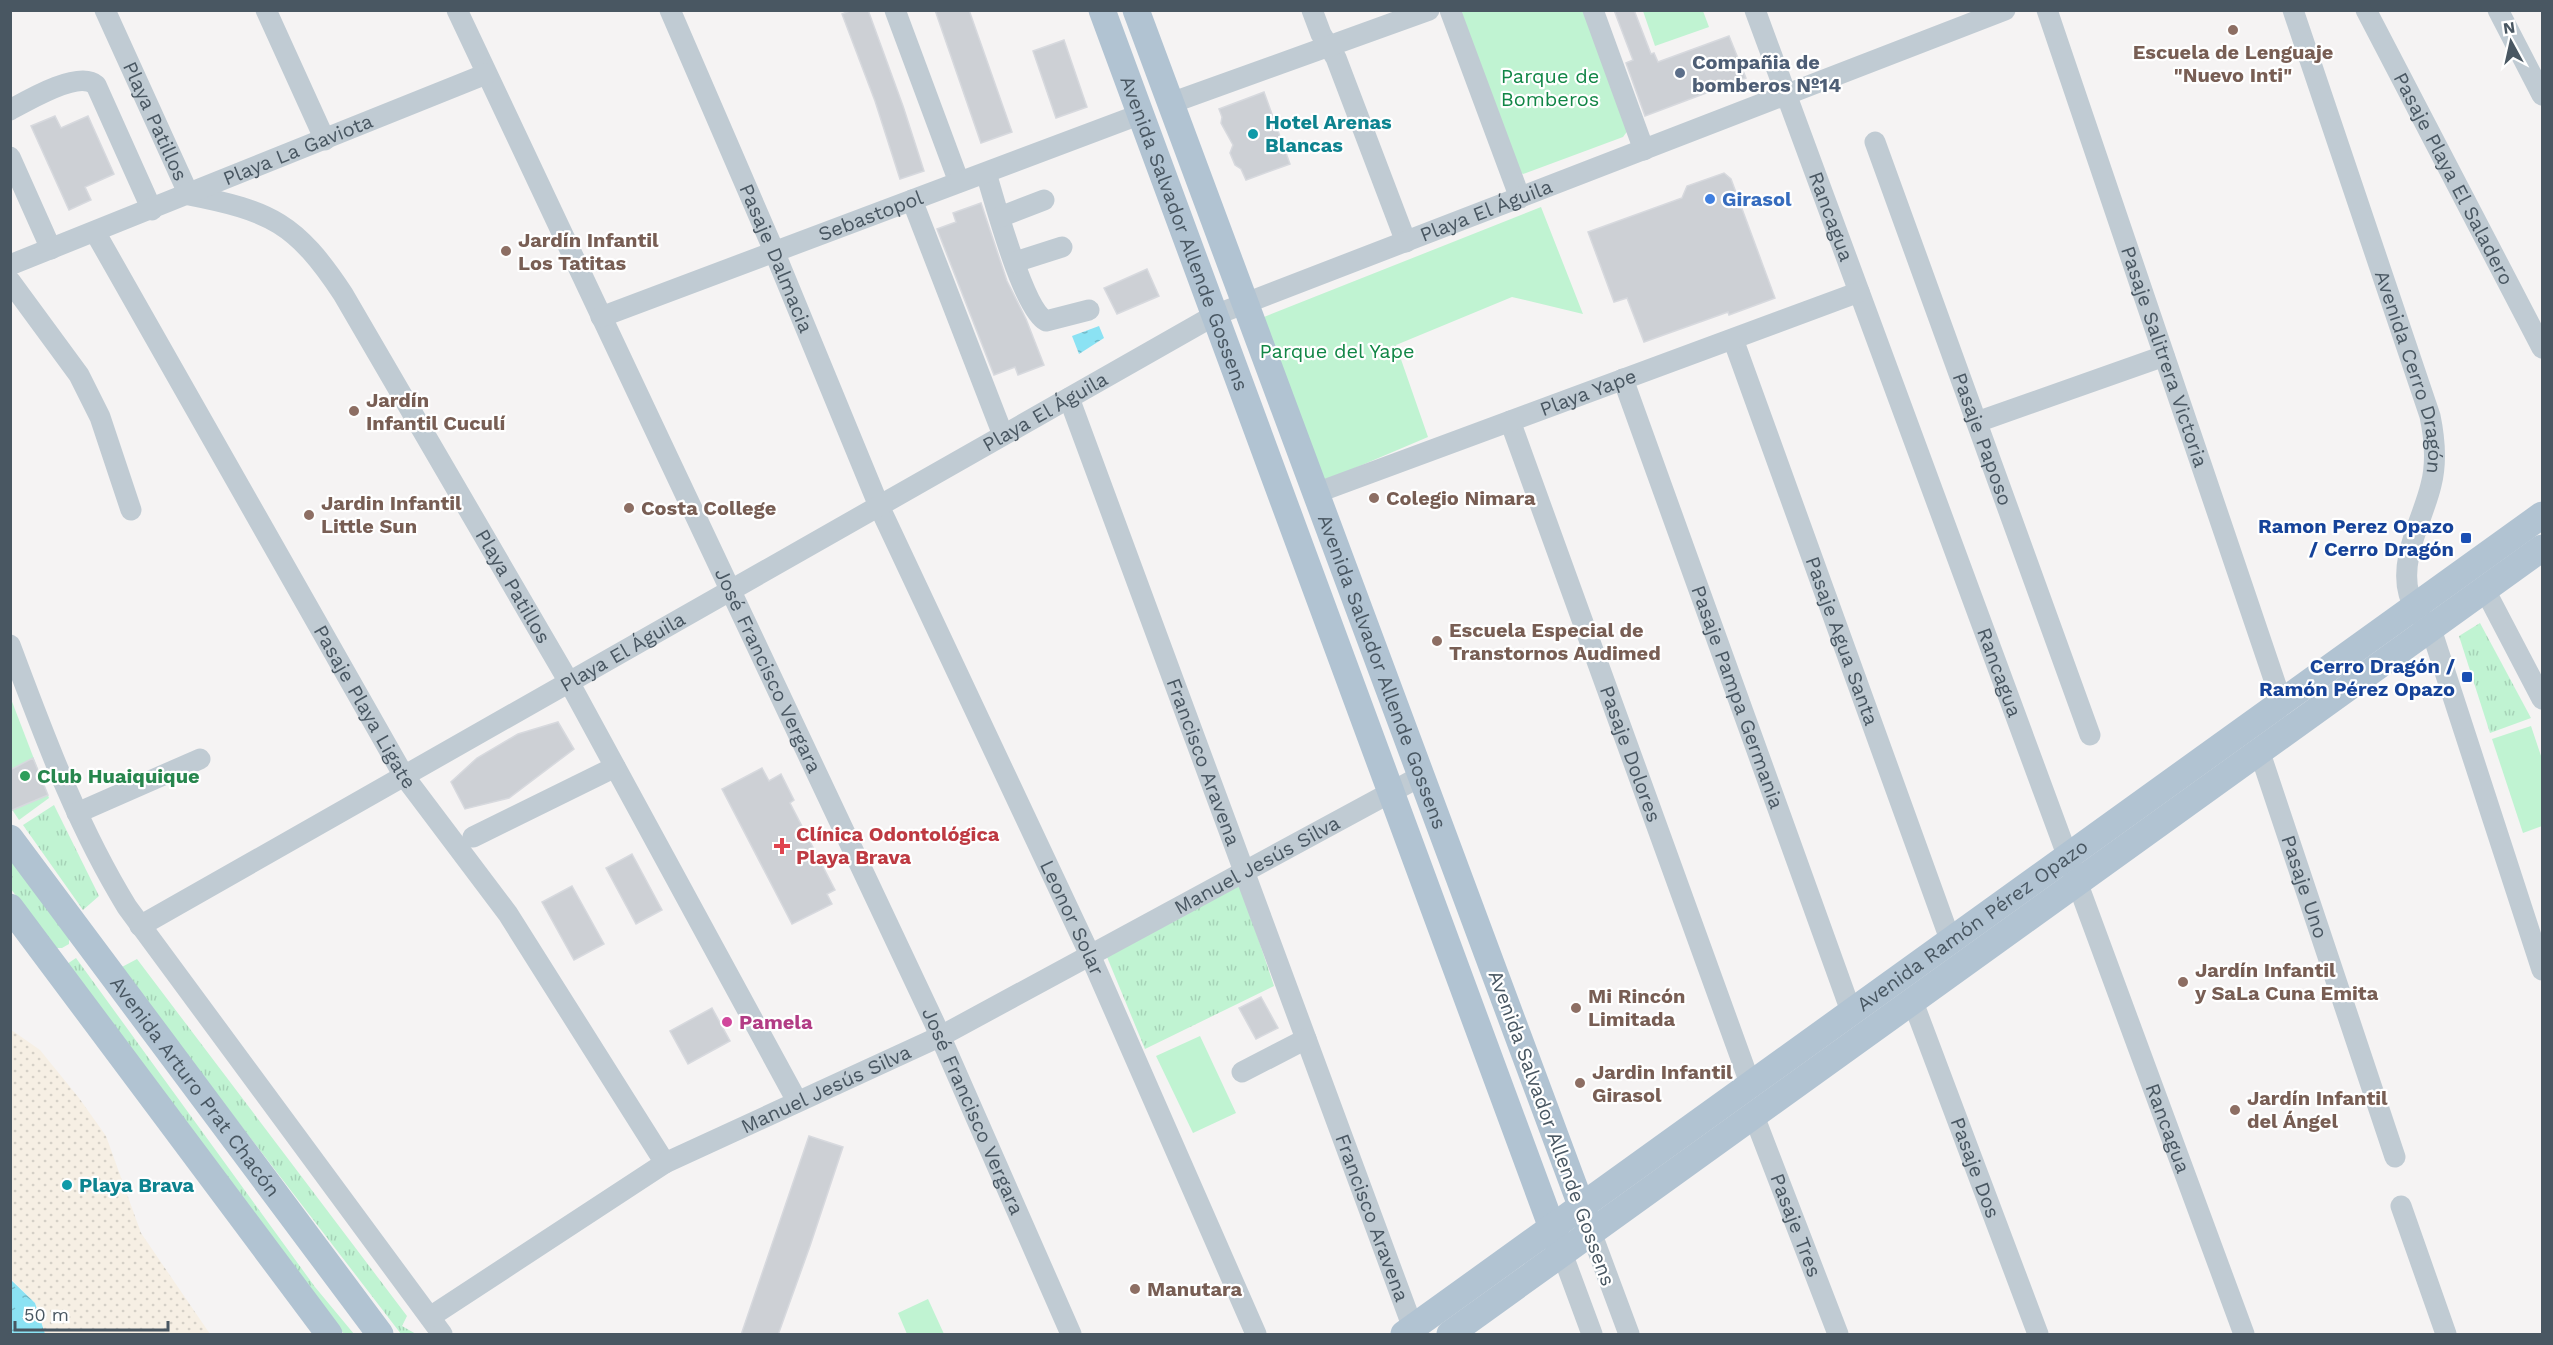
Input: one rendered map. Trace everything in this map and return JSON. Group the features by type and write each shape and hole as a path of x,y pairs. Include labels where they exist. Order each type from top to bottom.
{"main road":[{"name":"Avenida Salvador Allende Gossens","path":"1102,10 1562,1253"},
{"name":"Avenida Salvador Allende Gossens","path":"1136,10 1586,1220"},
{"name":"Avenida Ramón Pérez Opazo","path":"1450,1335 1562,1253 1586,1220 1751,1086 2542,515"},
{"name":"Avenida Ramón Pérez Opazo","path":"1409,1331 1553,1228 1586,1220 1754,1116 2542,548"},
{"name":"Avenida Arturo Prat Chacón","path":"10,838 380,1335"},
{"name":"Avenida Arturo Prat Chacón","path":"10,907 329,1335"}],"street":[{"name":"Playa Patillos","path":"105,10 189,195 238,204 288,229 315,254 343,294 569,682 797,1101"},
{"path":"266,10 325,140"},
{"name":"José Francisco Vergara","path":"457,10 941,1036 1071,1335"},
{"name":"Pasaje Dalmacia","path":"670,10 774,251 879,506"},
{"path":"895,10 959,182"},
{"path":"1312,10 1336,58 1406,242"},
{"path":"1171,103 1429,10"},
{"path":"1450,10 1520,198"},
{"path":"1593,10 1644,150"},
{"name":"Rancagua","path":"1755,10 2244,1335"},
{"name":"Pasaje Salitrera Victoria","path":"2046,10 2282,703"},
{"name":"Avenida Cerro Dragón","path":"2293,10 2434,434 2436,453 2431,485 2407,566 2408,587 2414,608 2431,629 2538,944 2542,970"},
{"name":"Pasaje Playa El Saladero","path":"2366,10 2542,348"},
{"path":"2498,10 2542,95"},
{"name":"Playa El Águila","path":"140,926 1215,315 1999,12"},
{"name":"Playa La Gaviota","path":"10,265 152,210 486,74"},
{"path":"10,110 37,95 81,80 90,80 96,86 152,210"},
{"name":"Sebastopol","path":"601,316 1141,114"},
{"name":"Pasaje Paposo","path":"1875,142 2090,735"},
{"path":"10,158 51,249"},
{"path":"986,173 1015,262 1039,317 1046,321 1089,309"},
{"path":"912,200 1003,435"},
{"path":"1000,217 1044,200"},
{"name":"Pasaje Playa Ligate","path":"95,232 404,776 508,914 665,1162"},
{"path":"1015,262 1062,247"},
{"path":"10,281 79,375 100,417 131,510"},
{"name":"Playa Yape","path":"1316,493 1859,292"},
{"name":"Pasaje Agua Santa","path":"1733,339 1951,942"},
{"path":"1977,422 2164,356"},
{"name":"Pasaje Pampa Germania","path":"1623,379 1852,1014"},
{"name":"Francisco Aravena","path":"1070,398 1245,871 1409,1331"},
{"name":"Pasaje Dolores","path":"1510,421 1751,1086"},
{"name":"Leonor Solar","path":"879,506 1090,955 1256,1335"},
{"path":"2485,590 2542,699"},
{"path":"10,645 77,813 103,866 140,926 442,1335"},
{"name":"Pasaje Uno","path":"2260,753 2395,1156"},
{"path":"77,813 200,759"},
{"path":"473,837 615,766"},
{"name":"Manuel Jesús Silva","path":"430,1317 665,1162 941,1036 1421,776"},
{"name":"Pasaje Dos","path":"1913,1002 2038,1335"},
{"path":"1242,1072 1306,1039"},
{"name":"Pasaje Tres","path":"1754,1116 1838,1335"},
{"path":"2401,1206 2446,1335"},
{"name":"Avenida Salvador Allende Gossens","path":"1586,1220 1629,1335"},
{"name":"Avenida Salvador Allende Gossens","path":"1562,1253 1592,1335"}],"green space":[{"name":"Parque de Bomberos","path":"1463,10 1586,11 1629,129 1623,137 1523,174 1516,170 1461,15"},
{"path":"1643,11 1703,11 1709,27 1655,46"},
{"name":"Parque del Yape","path":"1541,207 1583,314 1512,297 1396,345 1428,437 1322,482 1264,317"},
{"path":"2480,623 2531,718 2490,733 2459,636"},
{"name":"Club Huaiquique","path":"11,699 49,798 19,820 11,808"},
{"path":"2531,726 2542,759 2542,826 2523,833 2492,739"},
{"path":"54,805 99,896 83,910 23,825"},
{"path":"10,857 69,937 69,944 62,948 54,948 11,889"},
{"path":"1240,884 1274,986 1145,1049 1107,957"},
{"path":"76,958 315,1287 354,1334 344,1334 64,966"},
{"path":"137,959 407,1316 402,1326 416,1334 401,1334 120,968"},
{"path":"1200,1036 1236,1113 1193,1133 1156,1056"},
{"path":"928,1299 944,1334 907,1334 898,1313"}],"sand":[{"name":"Playa Brava","path":"10,1029 40,1050 106,1136 141,1233 210,1334 45,1334 35,1303 11,1279"}],"water":[{"path":"1099,326 1104,338 1079,354 1072,336"},
{"path":"10,1279 35,1303 45,1334 11,1334"}],"building":[{"path":"852,10 868,10 924,171 900,179 875,101 842,14"},
{"path":"935,10 969,10 1012,132 981,143"},
{"name":"Compañia de bomberos Nº14","path":"1614,10 1634,10 1651,54 1654,53 1658,62 1729,36 1746,78 1645,116 1626,63 1633,60"},
{"path":"1064,40 1087,107 1056,118 1033,51"},
{"name":"Hotel Arenas Blancas","path":"1264,92 1290,164 1246,180 1241,169 1235,165 1230,153 1233,145 1221,123 1222,117 1219,109"},
{"path":"55,116 61,128 88,116 114,174 85,187 91,200 69,210 31,126"},
{"path":"1724,173 1731,179 1775,298 1644,342 1627,298 1614,302 1588,232 1682,198 1687,186"},
{"path":"981,203 1007,281 1026,319 1044,365 1018,375 1015,367 994,375 937,229 956,222 953,213"},
{"path":"1147,269 1159,296 1117,314 1104,288"},
{"path":"558,722 574,749 509,798 465,809 451,782 477,758 518,734"},
{"path":"33,758 48,795 10,811 10,770"},
{"name":"Clínica Odontológica Playa Brava","path":"762,768 769,781 781,774 794,800 790,803 835,890 827,894 832,904 792,924 722,789"},
{"path":"632,854 662,910 636,924 606,868"},
{"path":"572,886 604,944 574,960 542,902"},
{"path":"1261,997 1278,1028 1256,1039 1239,1008"},
{"path":"712,1008 730,1041 688,1064 670,1031"},
{"path":"809,1136 843,1147 810,1246 778,1335 741,1335"}],"place":[{"name":"Escuela de Lenguaje \"Nuevo Inti\"","path":"2233,30"},
{"name":"Compañia de bomberos Nº14","path":"1680,73"},
{"name":"Hotel Arenas Blancas","path":"1253,134"},
{"name":"Girasol","path":"1710,199"},
{"name":"Jardín Infantil Los Tatitas","path":"506,251"},
{"name":"Jardín Infantil Cuculí","path":"354,411"},
{"name":"Colegio Nimara","path":"1374,498"},
{"name":"Costa College","path":"629,508"},
{"name":"Jardin Infantil Little Sun","path":"309,515"},
{"name":"Ramon Perez Opazo / Cerro Dragón","path":"2466,538"},
{"name":"Escuela Especial de Transtornos Audimed","path":"1437,641"},
{"name":"Cerro Dragón / Ramón Pérez Opazo","path":"2467,677"},
{"name":"Club Huaiquique","path":"25,776"},
{"name":"Clínica Odontológica Playa Brava","path":"782,846"},
{"name":"Jardín Infantil y SaLa Cuna Emita","path":"2183,982"},
{"name":"Mi Rincón Limitada","path":"1576,1008"},
{"name":"Pamela","path":"727,1022"},
{"name":"Jardin Infantil Girasol","path":"1580,1083"},
{"name":"Jardín Infantil del Ángel","path":"2235,1110"},
{"name":"Playa Brava","path":"67,1185"},
{"name":"Manutara","path":"1135,1289"}]}
